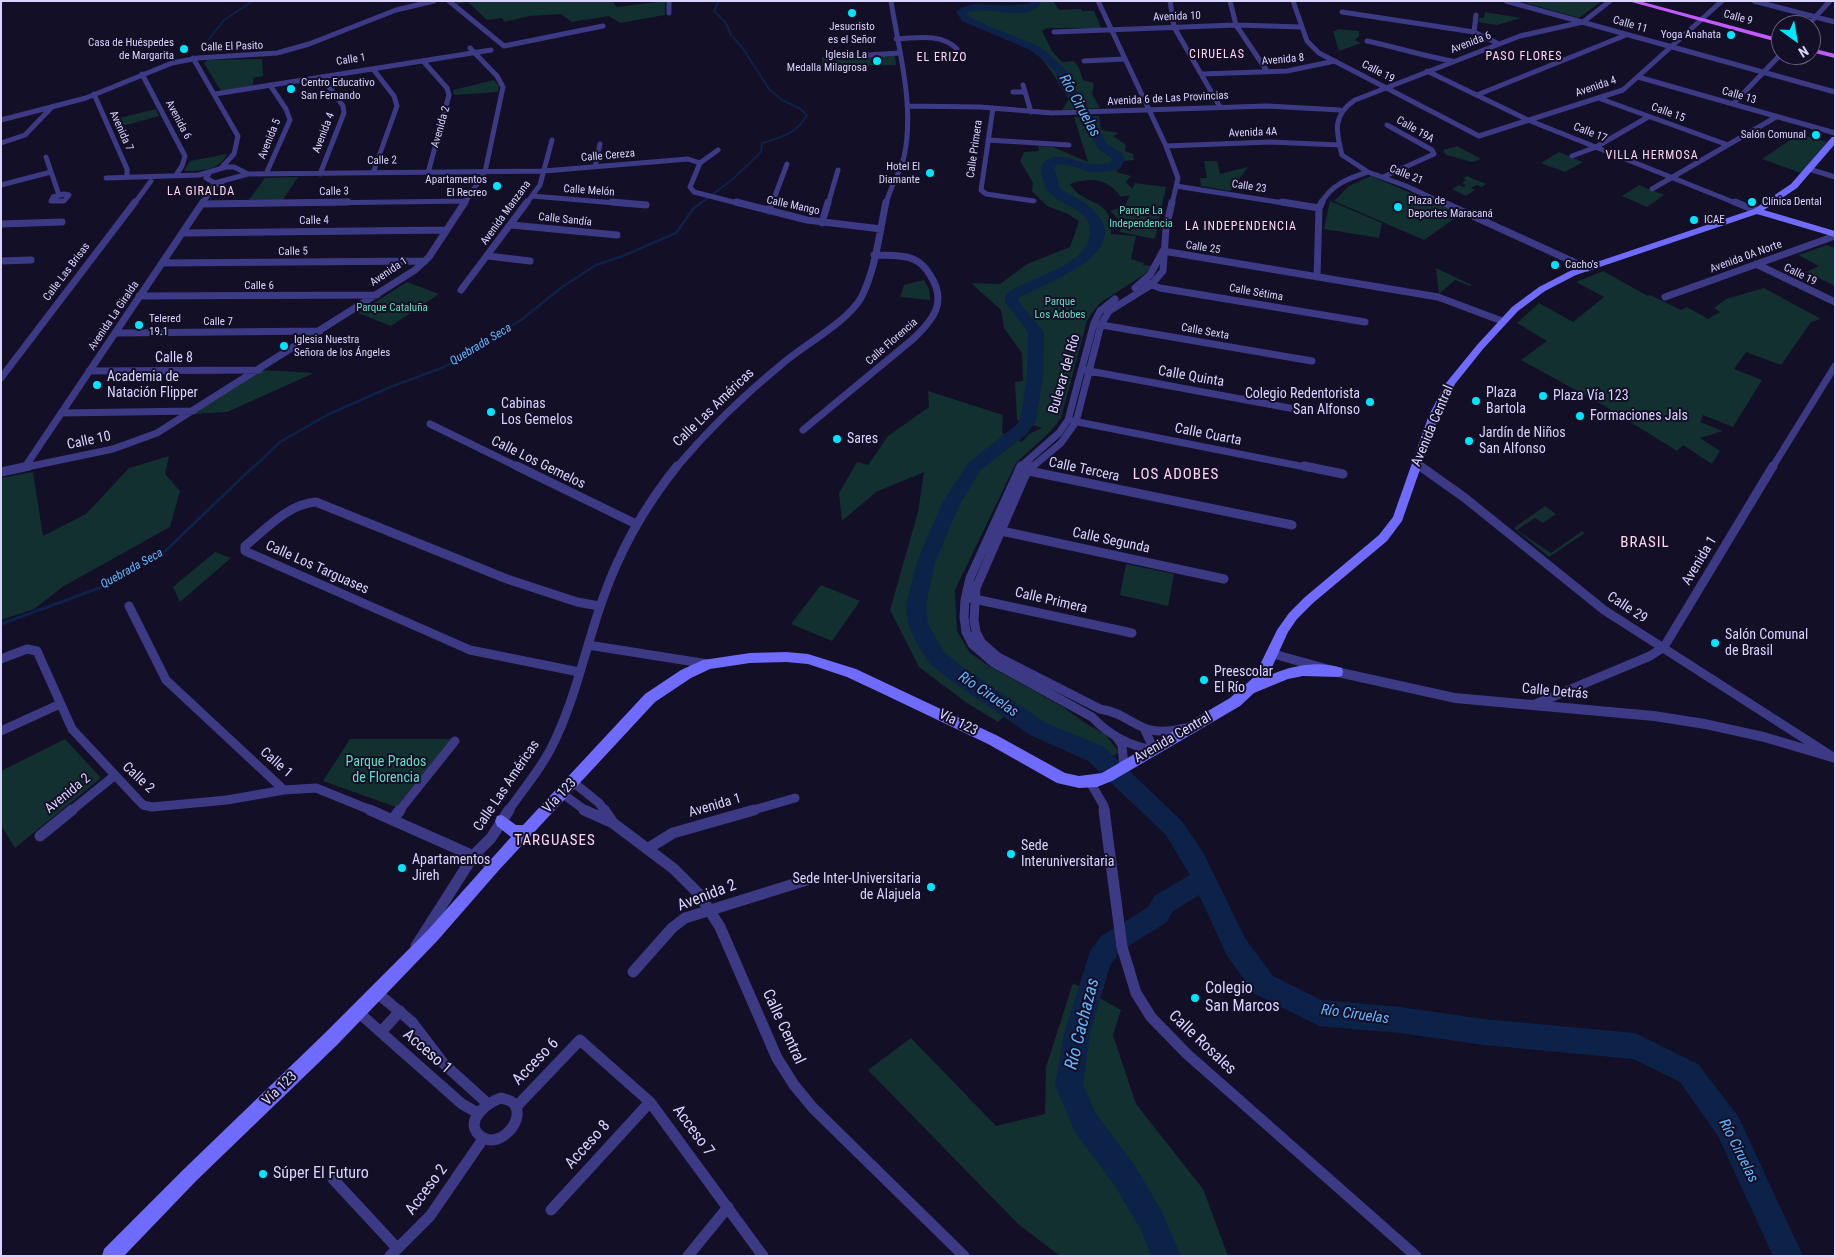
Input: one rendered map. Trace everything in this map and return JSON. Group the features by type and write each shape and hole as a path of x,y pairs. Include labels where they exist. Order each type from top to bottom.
{"main road":[{"name":"Calle 9","path":"1631,1 1771,39"},
{"path":"1821,52 1835,56"},
{"name":"Avenida Central","path":"1090,782 1106,777 1123,768 1196,725 1250,690 1264,674 1283,630 1293,616 1383,538 1398,518 1434,415 1451,383 1502,321 1542,289 1588,268 1757,211 1785,193 1835,139"},
{"name":"Calle 17","path":"1757,211 1835,235"},
{"name":"Vía 123","path":"111,1256 190,1175 358,1012 433,935 494,865 650,698 667,685 708,664 750,658 786,656 827,664 884,688 993,740 1062,779 1090,782"},
{"path":"1250,690 1295,671 1318,669 1338,672"},
{"path":"502,821 513,831 526,831"}],"street":[{"name":"Calle El Pasito","path":"1,120 94,94 142,74 193,58 249,57 277,54 305,45 389,11 434,1"},
{"path":"449,1 504,46 603,26"},
{"path":"669,1 669,13"},
{"name":"Calle Las Américas","path":"406,961 474,855 484,848 540,768 556,740 571,702 599,606 614,569 636,524 651,500 700,439 781,365 856,306 874,255 890,191 905,154 907,106 890,1"},
{"path":"1098,1 1178,175 1163,251"},
{"path":"1170,1 1174,27 1220,106"},
{"path":"1230,1 1236,25 1267,72"},
{"name":"Calle 19","path":"1293,1 1301,27 1312,47 1335,61 1480,136"},
{"name":"Calle 11","path":"1506,1 1835,92"},
{"name":"Avenida 6","path":"1340,110 1355,100 1452,61 1527,34 1583,22 1610,1"},
{"name":"Avenida 4","path":"1480,136 1601,99 1623,90 1722,1"},
{"path":"1754,1 1808,15"},
{"path":"1818,15 1830,1"},
{"path":"1342,12 1474,32 1499,44"},
{"path":"1474,32 1476,15"},
{"path":"1821,18 1835,22"},
{"name":"Avenida 10","path":"1054,32 1236,25 1301,27"},
{"path":"1477,95 1626,35"},
{"path":"896,39 939,39 952,43 957,49"},
{"path":"1367,41 1404,48 1418,55 1452,61"},
{"name":"Calle 1","path":"214,94 423,61 472,50 492,50"},
{"name":"Avenida 1","path":"158,433 378,295 425,261 485,172 503,87 497,76 472,50"},
{"path":"868,54 899,53"},
{"path":"106,178 199,175 221,168 232,159 237,146 238,136 193,58"},
{"path":"1084,61 1124,59"},
{"name":"Avenida 2","path":"423,61 447,88 449,95 428,173"},
{"name":"Avenida 8","path":"1202,74 1304,69 1335,61"},
{"path":"1733,104 1771,65"},
{"path":"373,69 394,96 397,106 373,173"},
{"name":"Calle 17","path":"1427,71 1528,120 1757,211"},
{"name":"Avenida 6","path":"142,74 184,156 182,166 176,175"},
{"name":"Avenida 4","path":"320,174 344,113 343,106 322,77"},
{"name":"Calle 13","path":"1638,77 1835,133"},
{"name":"Avenida 5","path":"266,174 290,120 286,109 270,85"},
{"path":"1023,85 1031,112"},
{"path":"1012,92 1025,92"},
{"name":"Avenida 7","path":"94,94 127,169 127,176"},
{"name":"Calle 15","path":"1601,99 1728,145"},
{"name":"Avenida 6 de Las Provincias","path":"907,106 993,108 1031,112 1072,113 1220,106 1286,106 1340,110"},
{"path":"1,143 26,134 52,107"},
{"name":"Calle Primera","path":"993,108 982,193 1034,201"},
{"path":"1340,110 1337,122 1340,145"},
{"path":"1572,156 1596,147 1648,116"},
{"path":"1652,189 1776,116"},
{"name":"Calle 19A","path":"1383,177 1431,156 1434,152 1387,125"},
{"name":"Avenida Manzana","path":"461,290 540,185 552,140"},
{"path":"988,140 1069,145"},
{"name":"Avenida 4A","path":"1166,146 1270,142 1340,145"},
{"path":"595,167 600,144"},
{"name":"Calle 21","path":"1340,145 1344,158 1368,172 1588,268"},
{"path":"702,196 694,192 690,187 690,182 700,166 700,162 718,150"},
{"path":"46,157 59,194"},
{"path":"232,159 238,174 233,178"},
{"name":"Calle Cereza","path":"516,172 688,159 700,162"},
{"path":"769,211 787,164"},
{"path":"221,168 236,169"},
{"name":"Calle 2","path":"236,169 248,174"},
{"path":"1809,169 1835,177"},
{"path":"822,223 838,170"},
{"path":"1,185 51,172"},
{"name":"Avenida La Giralda","path":"25,467 202,204 210,182 210,172"},
{"name":"Calle 2","path":"210,182 224,182 248,174 516,172"},
{"path":"1317,277 1319,208 1322,199 1334,186 1368,172"},
{"path":"199,175 210,182"},
{"name":"Calle Las Brisas","path":"1,378 151,181"},
{"name":"Calle 23","path":"1176,186 1319,208"},
{"name":"Calle Melón","path":"532,196 646,205"},
{"name":"Calle Mango","path":"702,196 822,223 881,229"},
{"name":"Calle 3","path":"202,204 466,201"},
{"path":"1,224 62,222"},
{"name":"Calle Sandía","path":"511,225 617,235"},
{"name":"Calle 4","path":"182,233 446,230"},
{"name":"Avenida 0A Norte","path":"1665,297 1835,235"},
{"name":"Calle 25","path":"1163,251 1446,299 1502,321"},
{"name":"Bulevar del Río","path":"1154,750 1134,747 1117,737 1097,723 1078,704 988,650 976,632 975,598 976,588 997,530 1023,470 1061,443 1072,421 1097,324 1113,307 1163,271 1163,251"},
{"name":"Calle Florencia","path":"803,430 913,339 926,327 934,315 938,304 938,293 931,276 918,261 908,257 874,255"},
{"path":"488,256 530,261"},
{"path":"1,262 31,260"},
{"name":"Calle 5","path":"162,264 425,261"},
{"name":"Calle 19","path":"1756,264 1835,302"},
{"name":"Calle Sétima","path":"1148,283 1365,322"},
{"name":"Calle 6","path":"139,296 378,295"},
{"name":"Calle Sexta","path":"1097,324 1312,361"},
{"name":"Calle 7","path":"115,333 321,331"},
{"name":"Avenida 1","path":"1533,705 1650,656 1664,647 1835,366"},
{"name":"Calle 8","path":"89,371 260,370"},
{"name":"Calle Quinta","path":"1085,370 1295,409"},
{"path":"61,413 195,411"},
{"name":"Calle Cuarta","path":"1072,421 1343,474"},
{"name":"Calle Los Gemelos","path":"430,424 636,524"},
{"name":"Calle 10","path":"25,467 113,449 158,433"},
{"name":"Calle 29","path":"1416,464 1483,511 1581,594 1834,758"},
{"path":"1,472 25,467"},
{"name":"Calle Tercera","path":"1023,470 1292,525"},
{"name":"Calle Los Targuases","path":"579,672 470,650 245,551 245,546 292,509 303,503 316,502 507,578 577,602 599,606"},
{"name":"Bulevar del Río","path":"997,530 970,578 965,597 966,631 979,653 991,663 1078,704 1100,710 1108,710 1145,730 1162,733 1196,725"},
{"name":"Calle Segunda","path":"997,530 1224,579"},
{"name":"Calle Primera","path":"965,597 1132,633"},
{"name":"Calle 1","path":"129,606 166,680 284,790 316,788 393,819 494,865"},
{"path":"588,645 708,664"},
{"name":"Calle 2","path":"1,659 33,648 40,654 72,729 143,805 152,807 228,800 284,790"},
{"name":"Calle Detrás","path":"1272,654 1338,672 1455,698 1654,716 1706,724 1764,737 1834,758"},
{"path":"1,731 60,704"},
{"path":"1145,730 1154,750"},
{"path":"1117,737 1122,745 1123,768"},
{"path":"393,819 455,740"},
{"name":"Avenida 2","path":"40,836 114,776"},
{"name":"Calle Central","path":"573,782 599,803 613,823"},
{"name":"Calle Rosales","path":"1090,782 1104,806 1122,947 1136,992 1151,1017 1168,1036 1416,1256"},
{"name":"Calle Central","path":"562,794 588,812 613,823 687,880 710,909 777,1058 794,1085 813,1108 964,1256"},
{"name":"Avenida 1","path":"647,849 673,833 794,798"},
{"name":"Avenida 2","path":"633,972 672,928 685,918 810,879"},
{"name":"Acceso 1","path":"376,992 400,1011 425,1036 444,1064 487,1103"},
{"path":"381,1032 400,1011"},
{"name":"Acceso 1","path":"358,1012 462,1104 478,1113"},
{"name":"Acceso 7","path":"580,1040 650,1102 763,1256"},
{"name":"Acceso 6","path":"516,1106 580,1040"},
{"path":"433,1078 444,1064"},
{"path":"500,1098 512,1102 516,1106 516,1120 508,1133 496,1140 483,1139 476,1131 475,1125 478,1113 487,1103 500,1098"},
{"name":"Acceso 8","path":"551,1210 650,1102"},
{"name":"Acceso 2","path":"394,1252 430,1216 483,1139"},
{"path":"333,1179 394,1252"},
{"path":"688,1256 728,1207"}],"green space":[{"path":"456,1 612,1 617,7 665,1 665,15 620,23 609,16 572,22 561,14 529,16 504,22 502,18 487,20 468,2 457,4"},
{"path":"1029,1 1053,1 1059,10 1081,9 1082,11 1094,11 1101,28 1046,28 1042,31 1052,51 1062,62 1074,61 1079,68 1083,80 1094,83 1092,94 1100,108 1062,110 1069,99 1041,58 1019,43 982,28 956,11 1029,4"},
{"path":"1519,1 1602,1 1579,18"},
{"path":"1485,12 1521,18 1497,25 1478,22 1479,18 1484,18"},
{"path":"1336,29 1359,31 1359,36 1355,40 1361,43 1339,51 1333,31 1337,31"},
{"path":"895,55 896,65 822,67 822,57"},
{"path":"262,59 263,76 253,78 253,86 221,91 204,63 207,60"},
{"path":"494,80 499,86 498,92 454,95 453,90"},
{"path":"156,109 159,116 115,128 111,120"},
{"path":"1099,116 1101,130 1119,133 1113,136 1126,145 1125,151 1133,154 1134,160 1123,161 1116,172 1131,176 1126,182 1132,189 1135,183 1166,187 1155,239 1120,232 1119,220 1110,211 1125,206 1130,195 1121,197 1110,186 1098,181 1085,180 1070,184 1083,196 1103,207 1110,222 1111,234 1136,236 1131,259 1144,263 1143,265 1152,266 1145,274 1100,303 1087,321 1061,418 1050,432 1016,463 955,590 957,631 970,653 989,666 1063,707 1085,723 1105,734 1119,752 1107,761 1096,751 1038,725 1012,708 998,722 967,703 919,667 890,610 918,512 924,472 876,492 842,521 839,493 857,462 868,465 888,436 929,407 928,391 1003,415 1002,433 1022,442 1029,434 1042,428 1017,420 1015,382 1023,381 1022,353 1004,328 1001,310 971,283 1000,284 1027,264 1070,247 1079,221 1066,213 1047,206 1032,191 1033,183 1020,161 1024,152 1039,151 1038,146 1053,147 1088,162 1074,117"},
{"path":"1799,134 1827,142 1801,173 1762,159"},
{"path":"1457,146 1481,159 1472,162 1446,155 1443,150"},
{"path":"1559,152 1583,162 1565,172 1541,163"},
{"path":"227,154 224,160 209,169 184,171 190,161"},
{"path":"1204,161 1217,161 1220,174 1248,167 1230,191 1201,186 1200,178 1207,178"},
{"name":"Plaza de Deportes Maracaná","path":"1371,176 1461,214 1424,240 1334,201 1349,186"},
{"path":"1467,176 1486,184 1482,187 1477,185 1471,188 1475,190 1466,196 1452,189 1459,185 1464,187 1466,185 1462,183 1466,180 1463,178"},
{"path":"298,177 282,201 248,201 265,178"},
{"path":"1639,185 1664,195 1647,207 1622,196"},
{"path":"1330,201 1382,223 1379,238 1324,229"},
{"path":"1827,245 1835,248 1835,286 1806,272 1819,266 1798,255"},
{"path":"1436,268 1472,285 1470,286 1455,280 1439,294"},
{"path":"1603,271 1648,296 1650,295 1681,310 1687,307 1708,319 1720,312 1714,308 1726,299 1764,288 1821,319 1811,322 1781,365 1746,352 1734,369 1762,380 1733,427 1703,415 1700,422 1723,431 1700,438 1720,451 1712,464 1683,445 1677,451 1603,405 1521,360 1547,341 1517,323 1539,303 1573,322 1604,297 1576,282"},
{"path":"924,280 929,289 930,300 900,297 904,285"},
{"name":"Parque Cataluña","path":"407,282 439,294 391,326 358,313"},
{"path":"262,370 314,373 227,412 192,414"},
{"path":"169,456 165,474 180,491 170,527 64,586 34,609 1,620 1,478 33,472 43,536 86,514 129,468"},
{"path":"1545,506 1556,514 1543,523 1535,518 1517,530 1551,553 1582,531 1585,533 1549,557 1514,528"},
{"path":"215,552 231,558 180,602 173,587"},
{"path":"1126,564 1174,574 1168,606 1120,595"},
{"path":"821,585 860,601 832,641 791,624"},
{"path":"65,739 101,778 15,848 1,825 1,771"},
{"name":"Parque Prados de Florencia","path":"350,739 452,739 396,807 323,781"},
{"path":"1073,983 1121,1010 1113,1035 1136,1104 1203,1189 1228,1256 1060,1256 1018,1224 868,1070 911,1038 996,1126 1045,1114 1046,1067"}],"waterway":[{"path":"209,39 224,20 253,1"},
{"name":"Quebrada Seca","path":"700,204 734,178 761,152 762,143 782,137 794,130 807,115 799,108 782,100 769,89 742,47 731,35 726,23 714,11 719,1"},
{"name":"Río Ciruelas","path":"1035,1 1035,5 1028,8 975,8 961,12 966,19 1032,47 1045,56 1061,71 1064,83 1080,104 1102,146 1119,159 1115,166 1103,168 1085,167 1062,160 1057,160 1047,166 1053,189 1086,210 1095,221 1097,228 1096,241 1090,252 1066,270 1012,296 1012,302 1036,332 1035,377 1028,421 1021,430 975,466 951,503 926,562 916,605 918,624 924,638 937,658 957,674 1038,729 1096,754 1174,828 1196,862 1236,947 1264,985 1319,1013 1400,1020 1484,1032 1635,1046 1689,1073 1728,1126 1788,1256"},
{"name":"Quebrada Seca","path":"253,468 280,442 329,414 388,388 444,367 521,320 562,287 596,265 623,256 676,233 693,209 702,202"},
{"name":"Quebrada Seca","path":"1,624 99,588 160,556 254,466"},
{"name":"Río Cachazas","path":"1166,1256 1151,1220 1125,1176 1085,1122 1069,1085 1077,1034 1099,960 1110,944 1158,914 1163,904 1203,880"}],"place":[{"name":"Jesucristo es el Señor","path":"852,13"},
{"name":"Yoga Anahata","path":"1731,35"},
{"name":"Casa de Huéspedes de Margarita","path":"184,49"},
{"name":"Iglesia La Medalla Milagrosa","path":"877,61"},
{"name":"Centro Educativo San Fernando","path":"291,89"},
{"name":"Salón Comunal","path":"1816,135"},
{"name":"Hotel El Diamante","path":"930,173"},
{"name":"Apartamentos El Recreo","path":"497,186"},
{"name":"Clínica Dental","path":"1752,202"},
{"name":"Plaza de Deportes Maracaná","path":"1398,207"},
{"name":"ICAE","path":"1694,220"},
{"name":"Cacho's","path":"1555,265"},
{"name":"Telered 19.1","path":"139,325"},
{"name":"Iglesia Nuestra Señora de los Ángeles","path":"284,346"},
{"name":"Academia de Natación Flipper","path":"97,385"},
{"name":"Plaza Vía 123","path":"1543,396"},
{"name":"Plaza Bartola","path":"1476,401"},
{"name":"Colegio Redentorista San Alfonso","path":"1370,402"},
{"name":"Cabinas Los Gemelos","path":"491,412"},
{"name":"Formaciones Jals","path":"1580,416"},
{"name":"Sares","path":"837,439"},
{"name":"Jardín de Niños San Alfonso","path":"1469,441"},
{"name":"Salón Comunal de Brasil","path":"1715,643"},
{"name":"Preescolar El Río","path":"1204,680"},
{"name":"Sede Interuniversitaria","path":"1011,854"},
{"name":"Apartamentos Jireh","path":"402,868"},
{"name":"Sede Inter-Universitaria de Alajuela","path":"931,887"},
{"name":"Colegio San Marcos","path":"1195,998"},
{"name":"Súper El Futuro","path":"263,1174"}],"district":[{"name":"CIRUELAS","path":"1217,55"},
{"name":"PASO FLORES","path":"1524,57"},
{"name":"EL ERIZO","path":"942,58"},
{"name":"VILLA HERMOSA","path":"1652,156"},
{"name":"LA GIRALDA","path":"201,192"},
{"name":"LA INDEPENDENCIA","path":"1241,227"},
{"name":"LOS ADOBES","path":"1176,475"},
{"name":"BRASIL","path":"1645,543"},
{"name":"TARGUASES","path":"555,841"}],"park label":[{"name":"Parque La Independencia","path":"1141,217"},
{"name":"Parque Los Adobes","path":"1060,308"}]}
